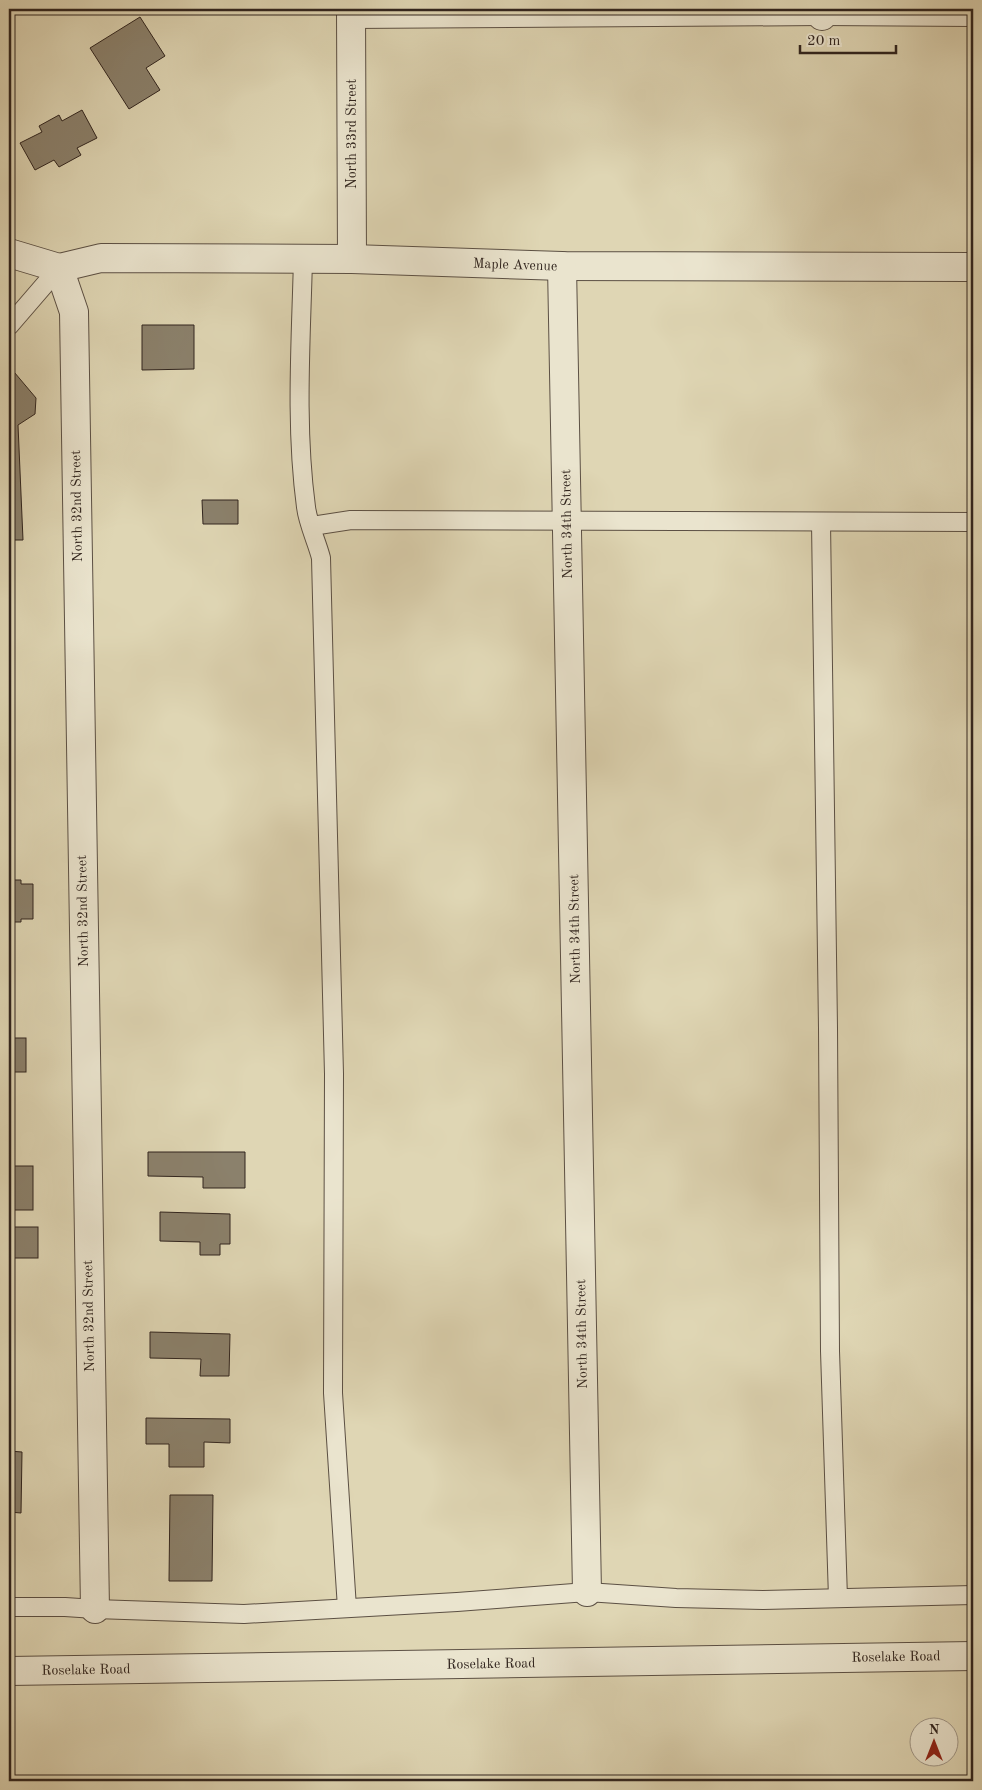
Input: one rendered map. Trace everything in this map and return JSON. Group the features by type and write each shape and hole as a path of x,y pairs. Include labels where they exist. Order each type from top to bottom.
{"street":[{"name":"North 33rd Street","path":"351,14 352,259"},
{"path":"9,253 58,268"},
{"name":"Maple Avenue","path":"58,268 101,258 352,259 562,266 973,267"},
{"name":"North 34th Street","path":"562,266 587,1592"},
{"name":"North 32nd Street","path":"58,268 74,312 95,1609"},
{"name":"Roselake Road","path":"9,1671 973,1656"}],"lane":[{"path":"351,14 822,12 973,17"},
{"path":"303,259 300,383 302,454 306,509 321,558 334,1064 333,1393 347,1608"},
{"path":"9,326 58,268"},
{"path":"312,526 351,520 567,519 973,522"},
{"path":"821,522 828,1028 830,1351 838,1598"},
{"path":"9,1607 65,1607 244,1614 457,1602 587,1592 676,1598 763,1600 973,1596"}],"building":[{"path":"140,17 165,56 146,68 160,90 129,109 90,48"},
{"path":"82,110 97,138 77,148 81,155 59,167 54,160 35,170 20,143 42,132 39,126 59,115 62,121"},
{"path":"142,325 194,325 194,369 142,370"},
{"path":"9,366 36,398 35,414 18,425 23,540 9,540"},
{"path":"202,500 238,500 238,524 203,524"},
{"path":"9,880 21,880 21,884 33,884 33,919 9,922"},
{"path":"9,1038 26,1038 26,1072 9,1072"},
{"path":"148,1152 245,1152 245,1188 203,1188 203,1177 148,1176"},
{"path":"9,1166 33,1166 33,1210 9,1210"},
{"path":"160,1212 230,1214 230,1244 220,1244 220,1255 200,1255 200,1242 160,1241"},
{"path":"9,1227 38,1227 38,1258 9,1258"},
{"path":"150,1332 230,1334 229,1376 200,1376 201,1359 150,1358"},
{"path":"146,1418 230,1419 230,1443 204,1442 204,1467 169,1467 169,1444 146,1444"},
{"path":"9,1451 22,1452 21,1513 9,1512"},
{"path":"170,1495 213,1495 212,1581 169,1581"}]}
